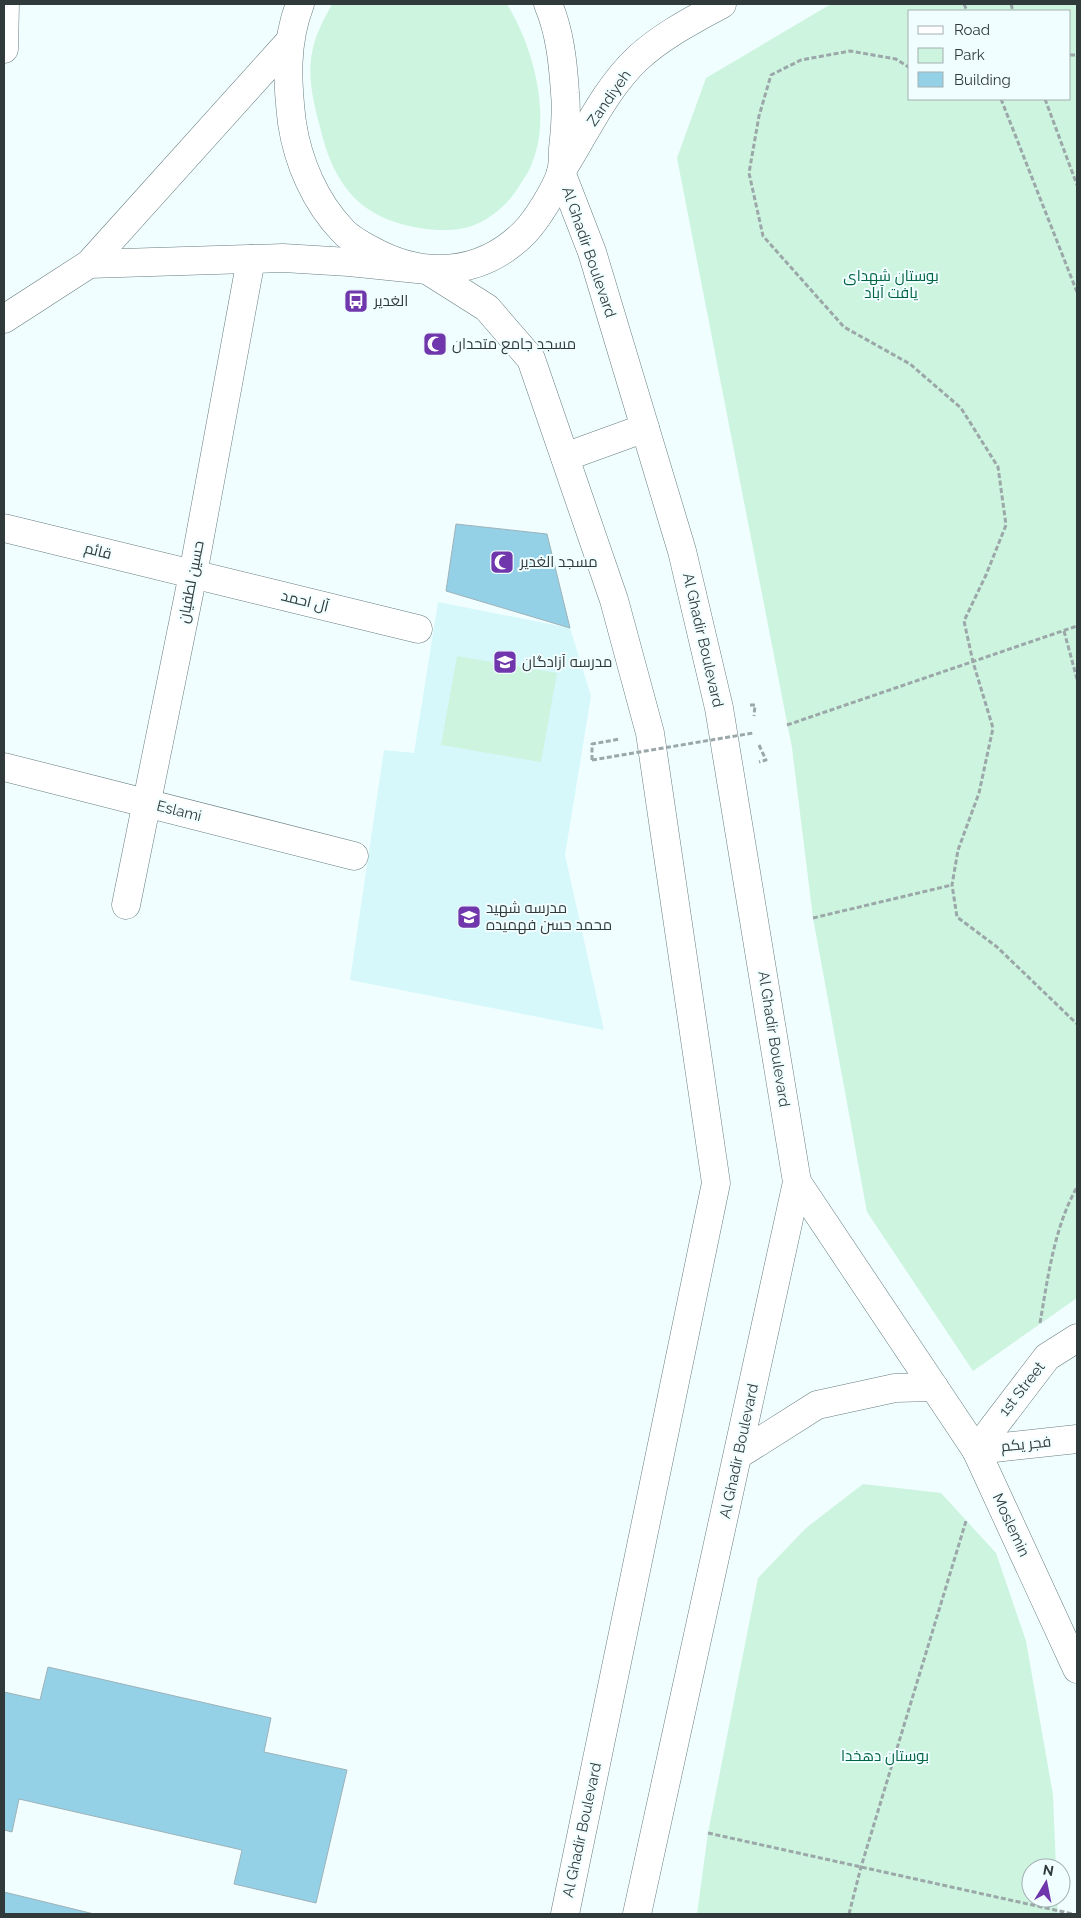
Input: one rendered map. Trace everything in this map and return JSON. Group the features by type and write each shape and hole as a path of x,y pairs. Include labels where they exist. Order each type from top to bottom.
{"main road":[{"path":"4,49 5,4"},
{"path":"300,4 289,42 288,91 295,141 307,177 323,205 344,233 384,258 427,270"},
{"path":"548,4 557,30 565,84 567,113 561,172"},
{"name":"Zandiyeh","path":"427,270 450,269 474,264 513,244 534,222 561,172 610,92 638,59 667,35 722,4"},
{"path":"4,319 89,264 289,42"},
{"name":"Al Ghadir Boulevard","path":"561,172 592,252 682,551 720,708 798,1182 638,1914"},
{"name":"حسین لطفیان","path":"126,905 193,574 252,258"},
{"path":"89,264 283,258 427,270"},
{"name":"Al Ghadir Boulevard","path":"427,270 487,308 531,359 614,600 650,733 716,1183 565,1914"},
{"path":"565,457 645,428"},
{"name":"قائم","path":"4,528 193,574"},
{"name":"آل احمد","path":"193,574 418,629"},
{"name":"Eslami","path":"4,767 354,856"},
{"name":"Moslemin","path":"798,1182 976,1450 1077,1669"},
{"name":"1st Street","path":"976,1450 1047,1357 1077,1338"},
{"path":"738,1455 817,1404 894,1388 934,1387"},
{"name":"فجر یکم","path":"976,1450 1077,1439"}],"path":[{"path":"908,67 896,59 850,51 801,60 771,75 759,116 749,173 762,236 844,327 910,364 961,408 998,467 1006,525 986,575 964,621 973,662 993,728 979,793 958,850 952,885 957,917 997,947 1077,1024"},
{"path":"1001,100 1077,292"},
{"path":"1045,100 1077,185"},
{"path":"787,725 1077,626"},
{"path":"1064,631 1077,678"},
{"path":"592,744 592,760 753,733"},
{"path":"813,918 952,885"},
{"path":"1040,1324 1050,1262 1067,1205 1077,1187"},
{"path":"849,1914 861,1867 966,1521"},
{"path":"708,1833 1073,1914"}],"shaded area":[{"name":"مدرسه شهید محمد حسن فهمیده","path":"438,602 570,628 591,696 565,855 604,1030 350,980 384,750 414,753"}],"green space":[{"path":"332,4 507,4 525,40 532,60 540,103 540,124 538,144 529,171 513,195 493,214 475,225 454,230 433,230 404,225 368,209 343,184 326,149 312,90 310,71 313,46"},
{"name":"بوستان شهدای یافت آباد","path":"831,4 1077,4 1077,1298 973,1371 867,1212 813,918 792,748 677,158 706,78"},
{"path":"457,656 557,673 541,762 441,745"},
{"name":"بوستان دهخدا","path":"863,1484 941,1493 996,1553 1026,1641 1053,1795 1056,1858 1021,1858 1021,1908 1058,1908 1058,1914 697,1914 708,1833 758,1578 806,1528"}],"building":[{"name":"مسجد الغدیر","path":"456,524 547,534 570,628 446,591"},
{"path":"48,1667 271,1718 264,1752 347,1770 316,1903 234,1884 242,1850 19,1799 12,1832 4,1830 4,1692 40,1700"},
{"path":"4,1892 94,1914 4,1914"}],"place":[{"name":"الغدیر","path":"356,301"},
{"name":"مسجد جامع متحدان","path":"435,344"},
{"name":"مسجد الغدیر","path":"502,562"},
{"name":"مدرسه آزادگان","path":"505,662"},
{"name":"مدرسه شهید محمد حسن فهمیده","path":"469,917"}]}
